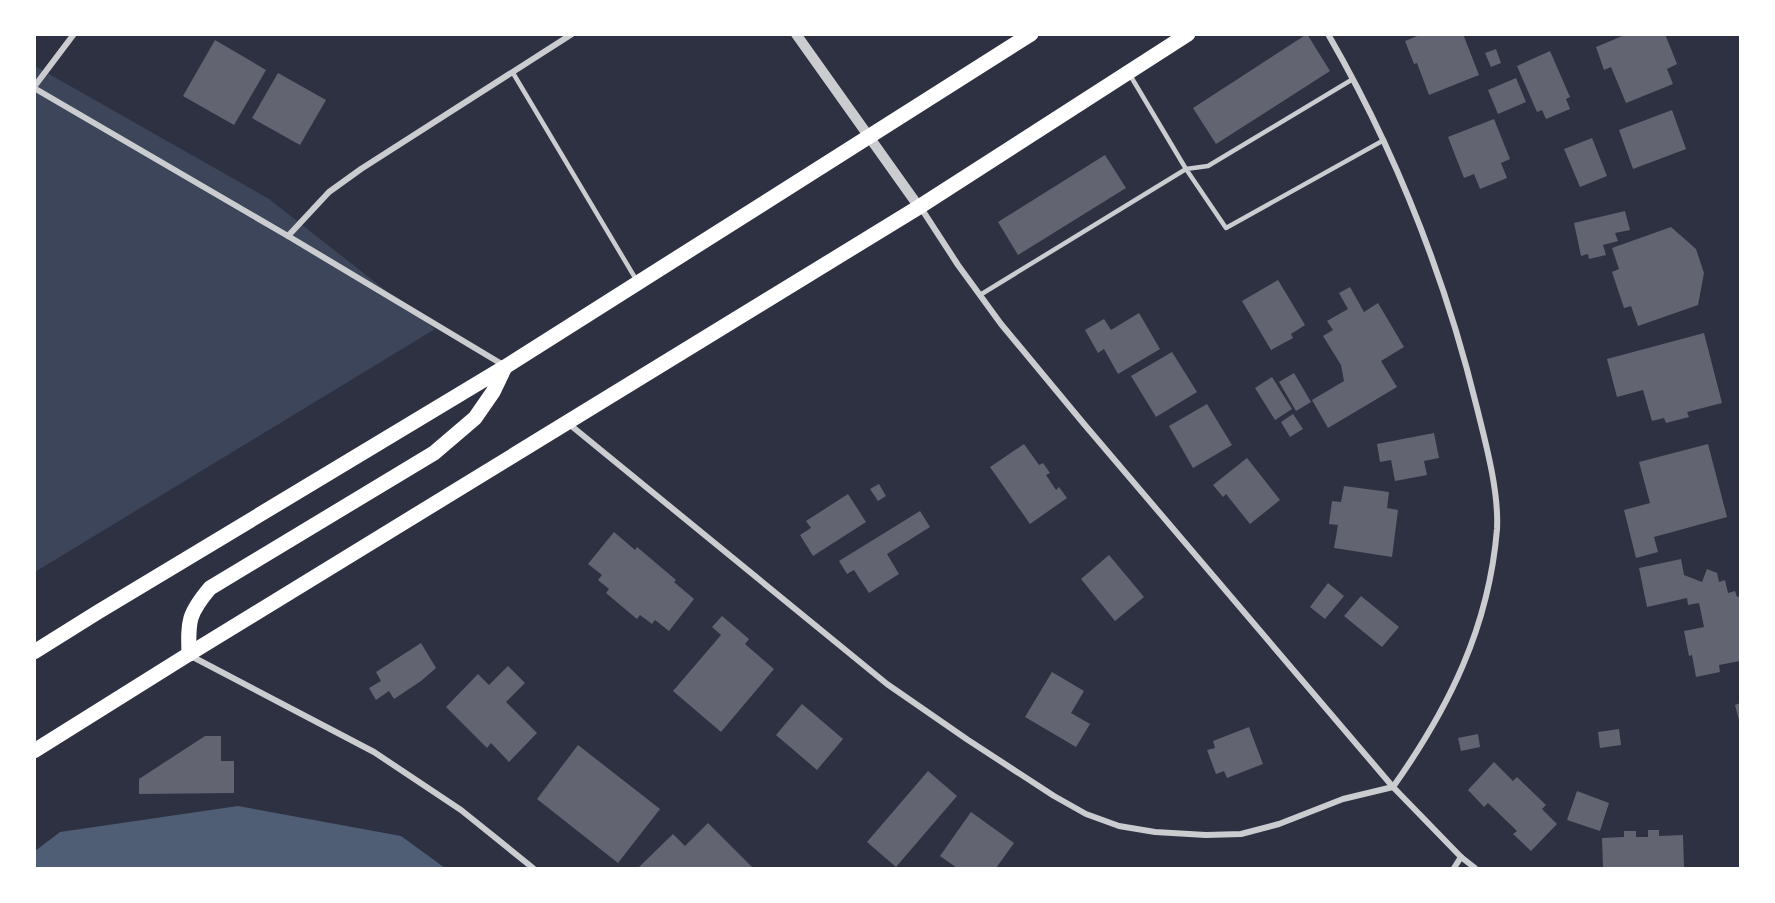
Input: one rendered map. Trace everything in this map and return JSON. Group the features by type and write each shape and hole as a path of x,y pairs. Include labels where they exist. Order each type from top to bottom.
{"main road":[{"path":"34,652 505,367 1031,34"},
{"path":"34,752 189,654 919,207 1188,34"},
{"path":"189,654 188,625 194,608 210,588 434,453 476,418 493,392 505,367"}],"street":[{"path":"74,34 34,88 288,236 505,367"},
{"path":"288,236 329,192 353,174 572,34"},
{"path":"796,34 1001,324 1393,787 1461,857 1475,868"},
{"path":"567,423 887,684 987,753 1086,814 1119,826 1155,832 1206,836 1241,834 1279,824 1351,796 1393,787 1423,744 1467,659 1485,603 1497,526 1493,481 1469,374 1445,292 1415,211 1384,140 1328,34"},
{"path":"189,654 374,752 461,810 533,868"},
{"path":"1454,868 1461,857"}],"lane":[{"path":"513,73 638,284"},
{"path":"1128,73 1186,169 1227,228 1384,140"},
{"path":"980,295 1186,169 1208,166 1353,79"}],"shaded area":[{"path":"35,66 269,199 435,329 35,572"},
{"path":"238,806 401,836 445,868 35,868 35,851 60,832"}],"building":[{"path":"1307,34 1330,71 1216,144 1193,108"},
{"path":"1422,34 1463,34 1479,75 1429,95 1417,63 1414,64 1405,41"},
{"path":"1627,34 1665,34 1677,64 1667,69 1673,84 1626,103 1611,67 1604,70 1596,47"},
{"path":"215,40 266,70 234,125 183,96"},
{"path":"1496,49 1501,63 1491,67 1485,53"},
{"path":"1550,51 1570,97 1566,99 1570,109 1546,119 1542,110 1537,112 1517,66"},
{"path":"278,73 326,100 300,145 252,118"},
{"path":"1516,78 1526,102 1498,114 1488,90"},
{"path":"1672,110 1686,149 1633,169 1619,130"},
{"path":"1494,119 1510,159 1501,163 1507,178 1480,189 1474,174 1464,178 1448,137"},
{"path":"1592,138 1607,176 1580,187 1564,149"},
{"path":"1105,155 1126,188 1018,255 998,222"},
{"path":"1625,211 1630,230 1615,233 1618,241 1603,245 1606,255 1589,259 1588,254 1581,256 1574,223"},
{"path":"1671,227 1696,249 1704,273 1698,305 1638,326 1631,306 1624,308 1612,272 1619,269 1612,248"},
{"path":"1278,280 1305,325 1291,334 1293,338 1271,350 1242,301"},
{"path":"1350,287 1364,312 1378,303 1404,347 1381,361 1397,387 1328,428 1312,400 1344,381 1341,365 1323,336 1333,330 1327,321 1348,309 1339,293"},
{"path":"1139,313 1160,349 1118,374 1104,349 1098,353 1085,330 1104,319 1111,330"},
{"path":"1704,333 1722,403 1687,412 1689,417 1666,423 1664,418 1652,421 1643,390 1617,397 1607,359"},
{"path":"1172,352 1197,392 1156,417 1131,376"},
{"path":"1294,373 1311,402 1296,411 1279,382"},
{"path":"1272,377 1292,409 1275,420 1255,388"},
{"path":"1207,404 1232,445 1193,468 1169,426"},
{"path":"1293,414 1303,429 1290,437 1281,422"},
{"path":"1434,433 1439,458 1424,461 1427,475 1395,481 1391,460 1380,462 1377,444"},
{"path":"1024,444 1039,465 1043,463 1050,473 1046,475 1056,490 1059,487 1067,498 1030,524 990,467"},
{"path":"1708,444 1727,517 1654,537 1658,552 1636,558 1624,510 1650,503 1639,462"},
{"path":"1247,458 1280,500 1250,524 1226,494 1223,497 1213,485"},
{"path":"879,484 886,496 878,501 870,489"},
{"path":"1344,486 1389,492 1387,508 1398,510 1392,557 1334,548 1338,525 1329,524 1332,501 1341,502"},
{"path":"848,494 866,522 813,556 800,535 811,528 806,521"},
{"path":"920,511 930,527 887,554 899,574 869,593 854,570 847,574 839,561"},
{"path":"614,532 635,550 637,547 676,580 674,582 694,599 669,631 655,620 652,624 640,615 637,619 606,593 609,589 598,580 602,575 588,564"},
{"path":"1109,555 1144,597 1115,621 1081,579"},
{"path":"1681,559 1684,575 1702,582 1707,569 1717,573 1719,582 1725,580 1728,593 1735,591 1737,597 1740,596 1740,661 1719,665 1720,672 1696,677 1692,655 1689,656 1684,631 1704,627 1699,603 1688,605 1687,598 1647,607 1639,568"},
{"path":"1328,583 1344,596 1325,619 1310,607"},
{"path":"1361,596 1399,627 1382,647 1344,616"},
{"path":"722,616 749,639 745,644 774,669 721,732 673,691 721,635 712,627"},
{"path":"421,643 436,668 394,699 389,691 376,700 369,688 381,681 376,672"},
{"path":"508,666 525,683 506,702 537,733 509,762 491,743 487,748 446,707 478,674 489,685"},
{"path":"1052,672 1084,691 1071,713 1090,724 1076,747 1025,717"},
{"path":"1740,703 1740,724 1735,705"},
{"path":"802,704 843,739 817,770 776,735"},
{"path":"1249,727 1263,764 1227,778 1224,771 1216,774 1207,750 1215,748 1213,741"},
{"path":"1619,729 1621,745 1600,748 1598,732"},
{"path":"1478,734 1480,747 1461,751 1458,738"},
{"path":"205,736 221,736 221,761 234,761 234,793 139,794 139,779"},
{"path":"578,745 660,809 618,863 537,799"},
{"path":"1494,762 1513,781 1517,777 1546,805 1542,809 1557,824 1531,851 1513,834 1517,831 1488,803 1484,807 1468,790"},
{"path":"928,771 957,796 896,867 867,842"},
{"path":"1577,791 1609,803 1600,831 1567,820"},
{"path":"971,812 1014,843 996,868 957,868 940,856"},
{"path":"708,823 753,868 638,868 673,834 685,846"},
{"path":"1648,830 1659,830 1659,836 1683,835 1684,868 1603,868 1602,838 1624,837 1624,831 1636,831 1636,837 1648,837"}]}
